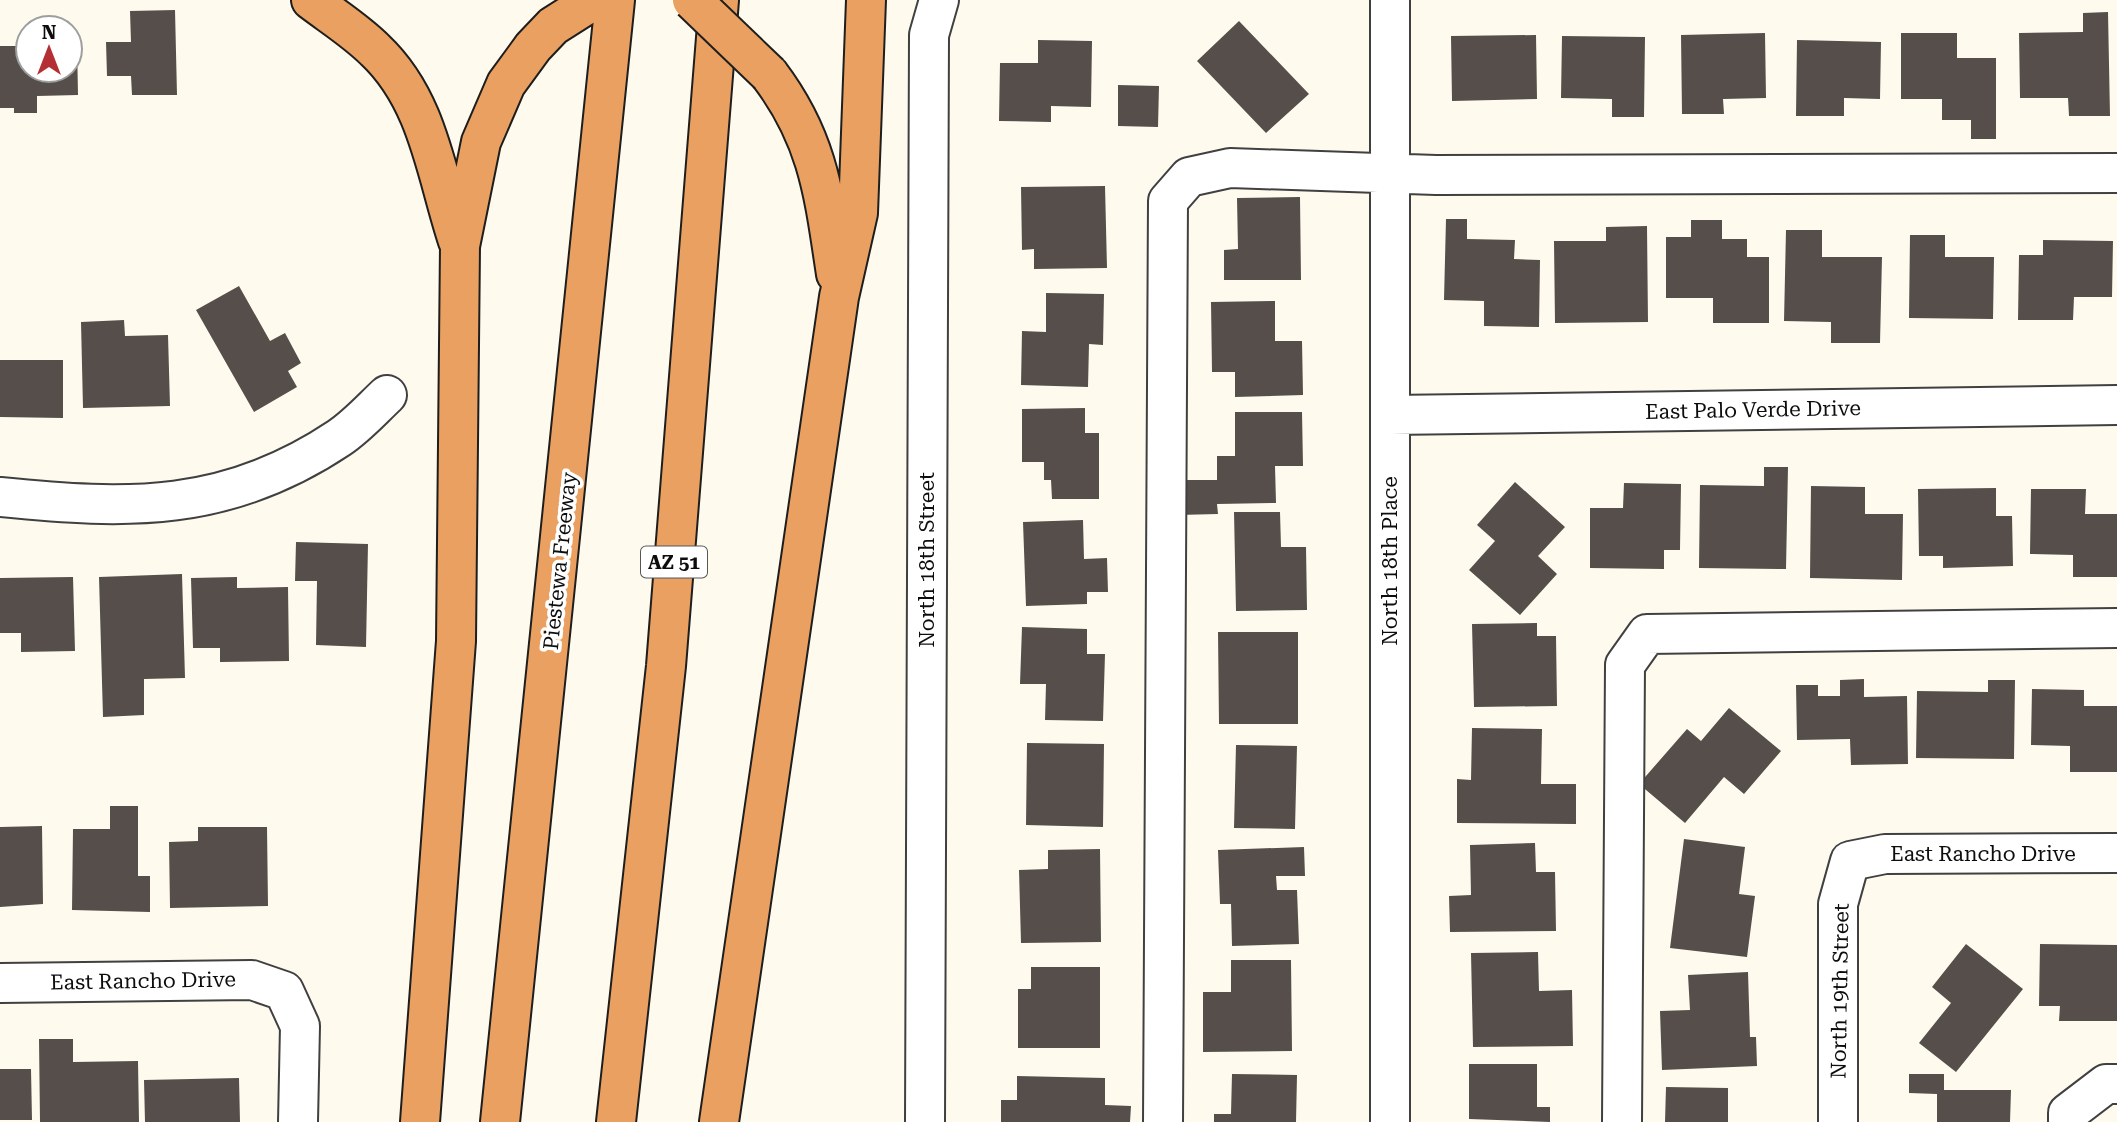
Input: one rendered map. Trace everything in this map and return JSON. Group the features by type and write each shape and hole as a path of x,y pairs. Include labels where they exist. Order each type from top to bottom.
{"highway":[{"path":"311,0 376,50 400,80 420,115 437,158 442,192 460,246"},
{"name":"Piestewa Freeway","path":"500,1122 615,0"},
{"path":"692,0 769,75 783,93 815,156 839,297"},
{"name":"AZ 51","path":"616,1122 666,666 719,0"},
{"path":"719,1122 839,297 858,213 866,0"},
{"path":"421,1122 456,641 460,246 481,142 506,84 533,47 578,9"}],"street":[{"name":"North 18th Street","path":"925,1122 929,35 939,0"},
{"name":"North 18th Place","path":"1390,0 1390,1122"},
{"path":"1163,1122 1168,201 1189,177 1230,168 1392,174 2117,173"},
{"path":"0,497 139,505 198,499 263,480 329,443 387,395"},
{"name":"East Palo Verde Drive","path":"1390,415 2117,405"},
{"path":"1622,1122 1625,665 1647,634 2117,628"},
{"name":"East Rancho Drive","path":"1850,861 1885,854 2117,853"},
{"name":"North 19th Street","path":"1838,1122 1839,904 1850,861"},
{"name":"East Rancho Drive","path":"0,983 252,980 284,991 300,1026 298,1122"},
{"path":"2068,1122 2068,1113 2106,1084 2117,1084"}],"building":[{"path":"175,10 177,95 132,95 131,76 107,76 106,42 131,42 130,11"},
{"path":"2108,12 2110,116 2069,116 2068,98 2020,98 2019,33 2083,32 2083,13"},
{"path":"1239,21 1309,94 1266,133 1197,61"},
{"path":"1765,33 1766,98 1723,99 1724,114 1682,114 1681,35"},
{"path":"1901,33 1957,33 1957,58 1996,58 1996,139 1971,139 1971,120 1942,120 1942,99 1901,99"},
{"path":"1536,35 1537,99 1452,101 1451,36"},
{"path":"1562,36 1645,37 1644,117 1612,117 1612,99 1561,98"},
{"path":"1038,40 1092,41 1091,107 1051,106 1051,122 999,121 1000,63 1038,63"},
{"path":"1797,40 1881,42 1880,99 1844,98 1844,116 1796,116"},
{"path":"0,46 14,46 14,84 78,84 78,95 37,96 37,113 14,113 14,108 0,108"},
{"path":"1118,85 1159,86 1158,127 1118,126"},
{"path":"1105,186 1107,268 1034,269 1034,249 1022,250 1021,187"},
{"path":"1300,197 1301,280 1224,280 1224,250 1238,249 1237,198"},
{"path":"1446,219 1467,219 1467,239 1515,240 1514,259 1540,260 1539,327 1484,326 1484,301 1444,300"},
{"path":"1691,220 1722,220 1722,239 1747,239 1747,257 1769,257 1769,323 1713,323 1713,298 1666,298 1666,237 1691,237"},
{"path":"1647,226 1648,322 1555,323 1554,241 1606,241 1606,227"},
{"path":"1786,230 1822,230 1822,257 1882,257 1880,343 1831,343 1831,322 1784,321"},
{"path":"1910,235 1945,235 1945,257 1994,257 1993,319 1909,318"},
{"path":"2043,240 2113,241 2112,297 2074,297 2073,320 2018,320 2019,255 2043,255"},
{"path":"239,286 270,341 285,333 301,363 288,371 297,387 254,412 196,310"},
{"path":"1046,293 1104,294 1103,345 1089,344 1088,387 1021,385 1022,331 1046,332"},
{"path":"1275,301 1275,341 1302,341 1303,395 1235,397 1235,372 1212,372 1211,302"},
{"path":"124,320 125,336 168,335 170,406 83,408 81,322"},
{"path":"0,360 63,360 63,418 0,417"},
{"path":"1085,408 1085,433 1099,433 1099,499 1052,499 1051,480 1044,480 1044,462 1022,462 1022,409"},
{"path":"1235,412 1302,412 1303,466 1275,466 1276,503 1217,504 1218,514 1178,515 1178,480 1217,480 1217,456 1235,456"},
{"path":"1764,467 1788,467 1786,569 1699,568 1700,485 1764,486"},
{"path":"1515,482 1565,527 1538,556 1557,574 1520,615 1469,570 1495,541 1477,525"},
{"path":"1624,483 1681,484 1680,550 1664,550 1664,569 1590,568 1590,508 1623,508"},
{"path":"1811,486 1865,487 1865,514 1903,514 1902,580 1810,578"},
{"path":"1996,488 1996,516 2012,516 2013,566 1943,568 1943,556 1919,556 1918,489"},
{"path":"2031,489 2086,489 2085,514 2117,514 2117,577 2073,577 2073,555 2030,554"},
{"path":"1234,512 1280,512 1281,547 1306,547 1307,610 1236,611"},
{"path":"1083,520 1084,559 1107,558 1108,592 1087,592 1087,604 1026,606 1023,522"},
{"path":"296,542 368,544 366,647 316,645 317,581 295,581"},
{"path":"182,574 185,678 144,679 144,715 103,717 99,577"},
{"path":"73,577 75,651 21,652 21,633 0,633 0,578"},
{"path":"237,577 237,588 288,587 289,661 220,662 220,648 193,648 191,578"},
{"path":"1537,623 1537,636 1556,636 1557,706 1474,707 1472,624"},
{"path":"1022,627 1087,629 1087,654 1105,654 1103,721 1045,720 1046,684 1020,684"},
{"path":"1218,632 1298,632 1298,724 1219,724"},
{"path":"1864,679 1864,697 1907,696 1908,764 1851,765 1850,739 1797,740 1796,685 1818,685 1818,696 1840,696 1840,680"},
{"path":"1988,680 2015,680 2014,759 1916,758 1917,691 1988,692"},
{"path":"2032,689 2084,690 2084,706 2117,706 2117,772 2070,772 2070,746 2031,745"},
{"path":"1729,708 1781,751 1744,794 1724,777 1685,823 1639,784 1687,729 1701,741"},
{"path":"1472,728 1542,729 1541,784 1576,784 1576,824 1457,823 1457,779 1471,780"},
{"path":"1027,743 1104,744 1103,827 1026,825"},
{"path":"1236,745 1297,746 1295,829 1234,828"},
{"path":"110,806 138,806 138,876 150,876 150,912 72,910 73,829 110,829"},
{"path":"42,826 43,904 0,907 0,827"},
{"path":"198,827 267,827 268,906 170,908 169,842 198,841"},
{"path":"1684,839 1745,847 1739,894 1755,896 1747,957 1670,948"},
{"path":"1535,843 1536,872 1555,872 1556,931 1450,932 1449,896 1471,895 1470,845"},
{"path":"1304,847 1305,876 1276,876 1277,890 1297,890 1299,944 1232,946 1231,904 1220,904 1218,850"},
{"path":"1100,849 1101,942 1021,943 1019,870 1048,869 1048,850"},
{"path":"1966,944 2023,989 1956,1072 1919,1043 1951,1003 1932,987"},
{"path":"2040,944 2117,945 2117,1021 2059,1021 2060,1006 2039,1006"},
{"path":"1538,952 1539,991 1572,990 1573,1046 1473,1047 1471,953"},
{"path":"1231,960 1291,960 1292,1051 1203,1052 1203,992 1231,992"},
{"path":"1031,967 1100,967 1100,1048 1018,1048 1018,989 1031,989"},
{"path":"1748,972 1750,1037 1756,1037 1757,1066 1662,1070 1660,1011 1690,1010 1688,975"},
{"path":"39,1039 73,1039 73,1062 138,1061 139,1122 40,1122"},
{"path":"1469,1064 1537,1064 1537,1107 1550,1107 1550,1122 1469,1119"},
{"path":"0,1069 31,1069 32,1120 0,1120"},
{"path":"1232,1074 1297,1075 1296,1122 1214,1122 1214,1114 1231,1114"},
{"path":"1909,1074 1944,1074 1944,1090 2011,1090 2010,1122 1937,1122 1937,1094 1909,1093"},
{"path":"1017,1076 1105,1078 1105,1105 1131,1106 1130,1122 1001,1122 1001,1100 1017,1100"},
{"path":"239,1078 240,1122 145,1122 144,1080"},
{"path":"1666,1087 1728,1088 1728,1122 1665,1122"}]}
